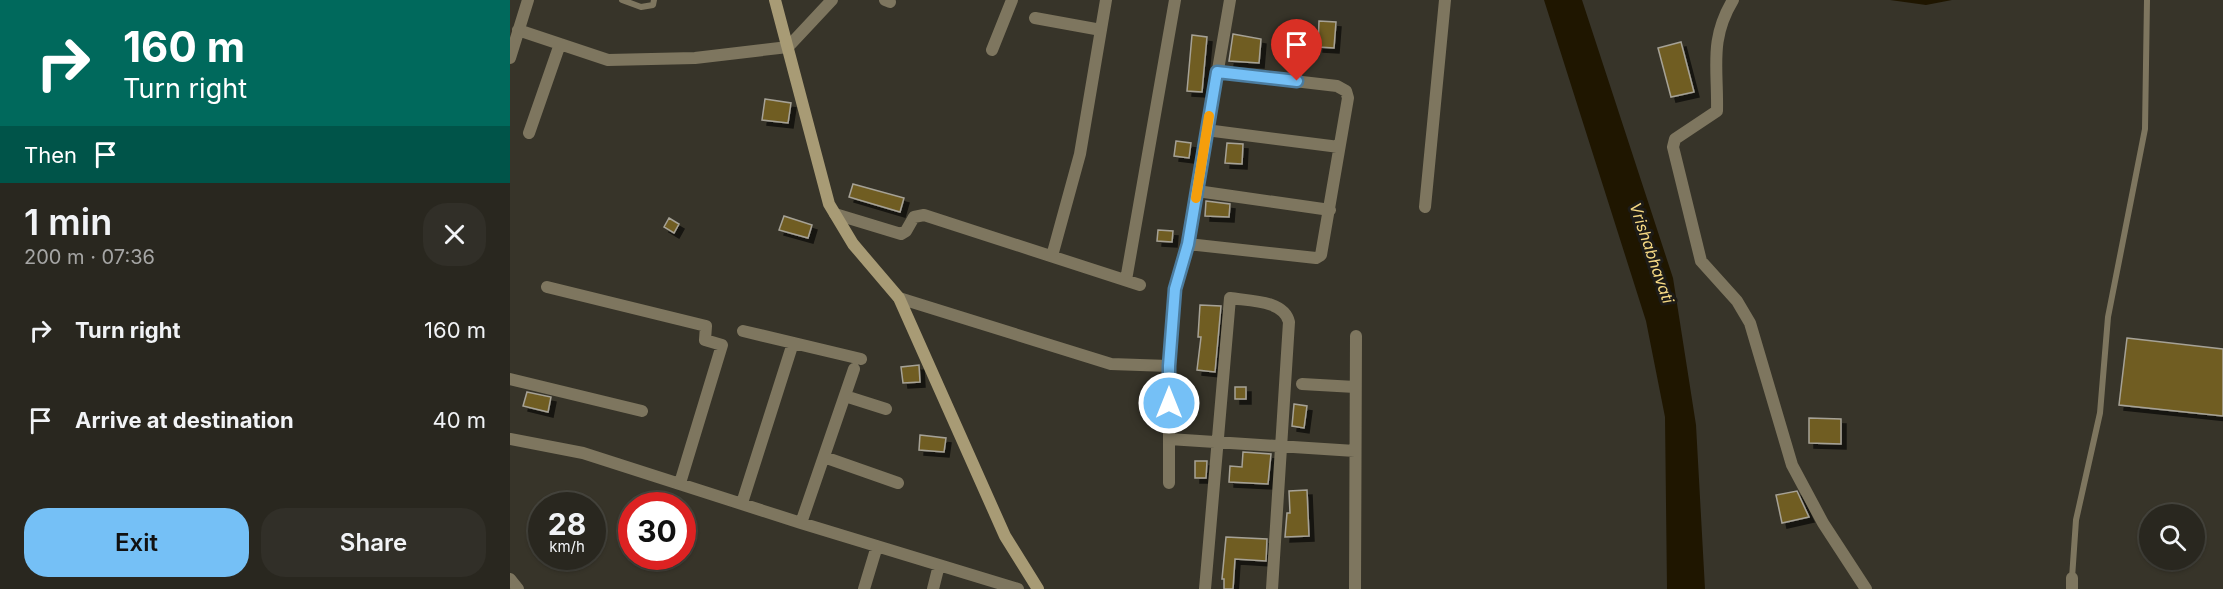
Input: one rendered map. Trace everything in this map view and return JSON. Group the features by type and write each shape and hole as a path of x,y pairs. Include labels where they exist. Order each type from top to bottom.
{"street":[{"path":"510,58 528,0"},
{"path":"775,0 829,204 853,244 898,298 1005,536 1038,589"},
{"path":"518,30 608,60 695,58 788,47 832,0"},
{"path":"992,50 1012,0"},
{"path":"1052,256 1080,154 1106,0"},
{"path":"1126,280 1175,0"},
{"path":"1169,483 1169,366 1175,289 1188,244 1230,0"},
{"path":"1425,207 1445,0"},
{"path":"1733,0 1721,20 1715,49 1717,111 1675,139 1673,147 1701,261 1734,298 1750,323 1792,465 1823,523 1866,589"},
{"path":"1035,18 1101,30"},
{"path":"529,134 560,44"},
{"path":"1188,244 1316,258 1321,255 1330,210 1348,98 1342,88 1217,72"},
{"path":"1206,130 1339,147"},
{"path":"1197,191 1330,210"},
{"path":"835,214 901,234 906,231 914,217 924,215 1140,285"},
{"path":"547,287 706,326 705,339 722,345 680,483"},
{"path":"898,298 1111,364 1169,366"},
{"path":"1205,589 1230,298 1274,306 1287,316 1282,444 1272,589"},
{"path":"744,331 793,343 858,364 801,523"},
{"path":"1355,589 1356,336"},
{"path":"742,503 793,343"},
{"path":"510,379 642,411"},
{"path":"1302,384 1355,387"},
{"path":"845,396 886,409"},
{"path":"510,439 583,453 1004,587 1018,589"},
{"path":"1169,439 1282,444 1355,451"},
{"path":"824,457 898,483"},
{"path":"864,589 877,546"},
{"path":"933,589 939,565"},
{"path":"510,579 518,589"}],"lane":[{"path":"621,0 641,7 653,5 654,0"},
{"path":"2072,584 2076,520 2100,413 2108,317 2145,129 2147,0"}],"water":[{"name":"Vrishabhavati","path":"1544,0 1582,0 1673,278 1696,425 1705,589 1667,589 1665,417 1646,321"},
{"path":"1890,0 1952,0 1926,5"}],"building":[{"path":"1319,21 1336,22 1334,48 1318,47"},
{"path":"1233,34 1261,39 1259,63 1229,61"},
{"path":"1192,35 1207,37 1202,92 1187,91"},
{"path":"1681,42 1694,92 1671,97 1658,48"},
{"path":"765,99 791,103 788,123 762,120"},
{"path":"1176,141 1191,143 1189,158 1174,156"},
{"path":"1227,143 1243,144 1242,164 1225,163"},
{"path":"853,184 904,198 900,212 849,197"},
{"path":"1206,201 1230,204 1229,217 1205,216"},
{"path":"784,216 812,225 808,238 779,230"},
{"path":"669,218 679,224 674,233 664,227"},
{"path":"1158,230 1173,231 1172,242 1157,241"},
{"path":"1200,305 1221,306 1215,372 1197,370 1201,337 1198,337"},
{"path":"2127,338 2223,349 2223,416 2119,405"},
{"path":"919,365 920,382 903,383 901,367"},
{"path":"1235,387 1246,387 1246,399 1235,399"},
{"path":"527,392 551,397 548,412 523,406"},
{"path":"1294,404 1307,406 1304,428 1292,426"},
{"path":"1809,418 1841,419 1841,444 1809,443"},
{"path":"920,435 946,438 944,452 919,450"},
{"path":"1243,452 1271,454 1268,484 1229,482 1230,466 1242,467"},
{"path":"1195,461 1207,461 1206,478 1195,478"},
{"path":"1307,490 1309,536 1285,537 1287,513 1290,513 1289,491"},
{"path":"1797,491 1809,517 1782,523 1776,495"},
{"path":"1226,537 1267,539 1266,561 1235,559 1233,589 1224,589 1224,579 1222,579"}],"slow traffic":[{"path":"1196,198 1209,116"}],"route":[{"path":"1169,403 1169,366 1175,289 1188,244 1217,72 1297,81"}]}
